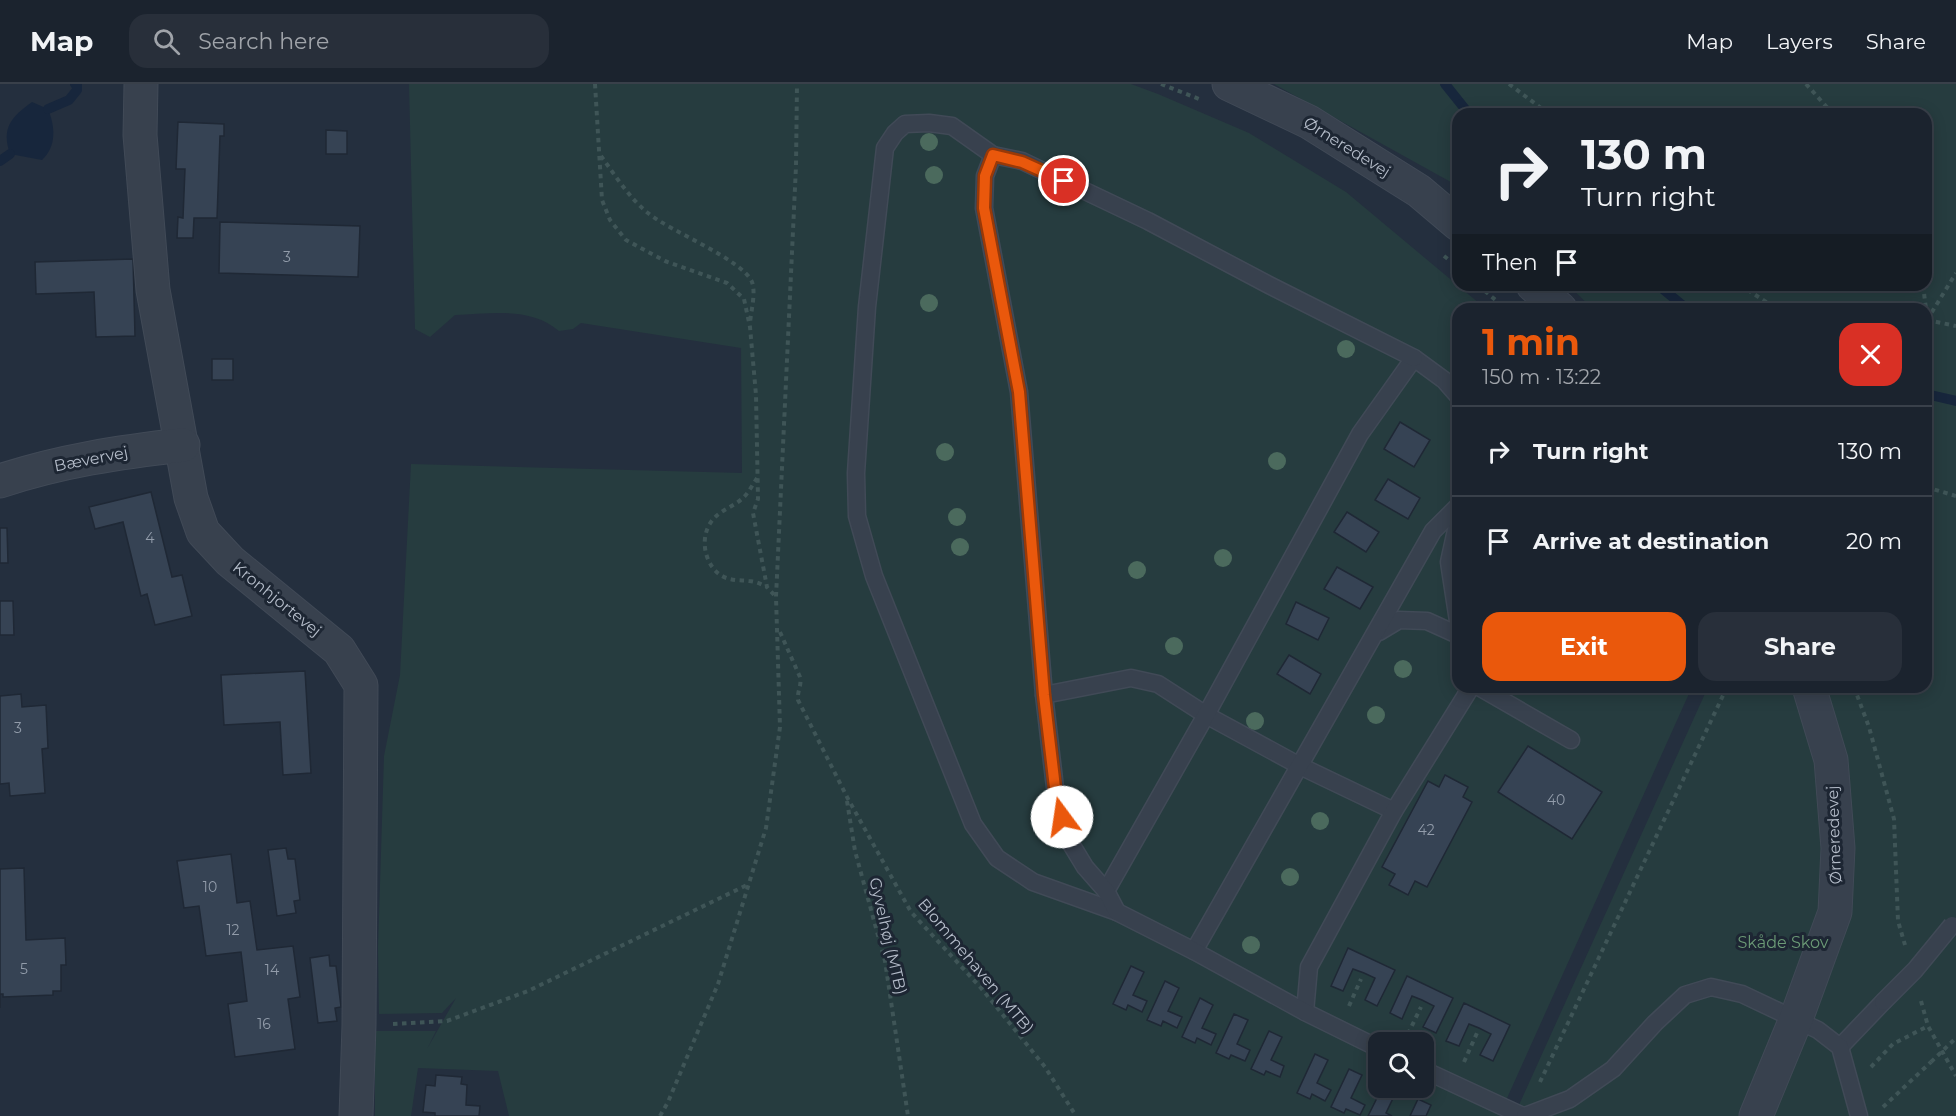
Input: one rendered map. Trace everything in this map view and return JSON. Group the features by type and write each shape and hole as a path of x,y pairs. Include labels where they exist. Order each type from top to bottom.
{"street":[{"name":"Kronhjortevej","path":"141,84 140,135 153,290 191,498 203,532 230,561 339,650 361,686 359,1025 356,1116"},
{"name":"Ørneredevej","path":"1229,84 1309,122 1419,191 1452,219"},
{"path":"1540,291 1553,303"},
{"name":"Bævervej","path":"0,481 27,472 103,454 183,445"},
{"name":"Ørneredevej","path":"1756,1116 1796,1019 1835,912 1838,848 1831,759 1811,693"}],"lane":[{"path":"1368,1043 1117,912 1034,882 997,858 973,824 874,576 857,516 856,473 866,319 885,148 905,124 929,123 952,126 993,155 1022,162 1148,221 1414,358 1444,380 1452,389"},
{"path":"993,155 985,176 984,208 1019,392 1044,695 1056,796 1068,839 1085,867 1106,891 1117,912"},
{"path":"1106,891 1206,715 1360,434 1414,358"},
{"path":"1194,951 1433,531 1452,512"},
{"path":"1452,548 1449,562 1452,582"},
{"path":"1376,634 1399,620 1427,621 1452,633"},
{"path":"1044,695 1131,678 1158,684 1206,715 1300,766 1394,811"},
{"path":"1305,1012 1310,967 1394,811 1467,693"},
{"path":"1489,693 1571,740"},
{"path":"1840,1047 1915,970 1954,923"},
{"path":"1434,1075 1524,1116 1570,1099 1613,1069 1655,1023 1685,995 1711,987 1742,994 1796,1019 1818,1030 1840,1047 1859,1116"}],"path":[{"path":"595,84 602,200 610,220 626,240 665,261 727,283 744,299 750,327 756,395 758,499 753,513 767,587"},
{"path":"660,1116 718,984 749,884 766,828 780,728 776,597 796,166 797,84"},
{"path":"1509,84 1541,108"},
{"path":"1806,84 1828,108"},
{"path":"600,155 625,189 647,213 683,236 723,256 740,268 752,281 750,327"},
{"path":"1932,312 1956,273"},
{"path":"1485,291 1499,303"},
{"path":"1749,291 1768,303"},
{"path":"1932,321 1956,326"},
{"path":"758,477 744,498 722,511 711,522 707,531 705,549 708,560 722,575 732,580 752,581 767,587 776,597"},
{"path":"1932,489 1956,496"},
{"name":"Blommehaven (MTB)","path":"778,628 800,678 798,699 847,797 911,912 981,988 1045,1067 1076,1116"},
{"path":"1539,1084 1724,693"},
{"path":"1856,693 1869,727 1894,819 1898,921 1907,953"},
{"name":"Gyvelhøj (MTB)","path":"847,797 855,851 885,961 908,1116"},
{"path":"359,1025 447,1021 457,1018 528,992 749,884"},
{"path":"1919,995 1928,1026 1956,1076"},
{"path":"1408,1032 1421,1007"},
{"path":"1851,1088 1893,1044 1928,1026"},
{"path":"1880,1110 1956,1038"}],"green space":[{"path":"409,84 1131,84 1249,133 1346,192 1452,281 1452,291 1464,291 1479,303 1452,303 1452,693 1689,693 1499,1116 509,1116 498,1071 418,1068 411,1116 375,1116 375,1031 436,1031 427,1049 456,998 442,1013 379,1014 378,948 384,756 400,675 411,464 742,473 741,348 581,323 573,329 559,331 535,318 509,313 455,315 430,337 415,329"},
{"name":"Skåde Skov","path":"1274,84 1956,84 1956,1116 1514,1116 1705,693 1932,693 1932,303 1587,303 1574,291 1932,291 1932,108 1452,108 1452,183"}],"water":[{"path":"32,102 48,109 52,122 52,142 42,160 10,154 8,145 7,130 13,118"}],"building":[{"path":"178,122 224,124 224,136 220,136 217,218 194,218 193,238 177,238 178,217 183,218 185,169 176,169"},
{"path":"326,130 347,131 347,154 326,154"},
{"path":"220,222 360,226 358,277 219,273"},
{"path":"133,259 135,336 96,337 94,292 36,294 35,262"},
{"path":"212,359 233,359 233,380 212,380"},
{"path":"1400,422 1430,440 1414,467 1384,449"},
{"path":"1388,479 1420,498 1408,519 1375,500"},
{"path":"151,492 172,577 182,575 192,616 155,625 147,594 141,596 123,522 95,529 89,507"},
{"path":"1347,512 1379,532 1366,552 1334,532"},
{"path":"0,528 7,528 8,563 0,563"},
{"path":"1337,567 1373,587 1360,609 1324,589"},
{"path":"0,601 13,601 14,635 0,635"},
{"path":"1296,602 1329,618 1318,640 1286,624"},
{"path":"1289,655 1321,674 1310,694 1277,674"},
{"path":"305,671 311,773 283,775 280,722 224,725 221,675"},
{"path":"21,694 22,707 46,705 48,748 42,749 45,793 10,796 9,783 0,784 0,696"},
{"path":"1528,746 1602,792 1572,839 1498,792"},
{"path":"1445,775 1468,787 1463,797 1472,802 1427,887 1415,881 1408,895 1389,885 1395,874 1382,867 1428,781 1439,787"},
{"path":"286,848 288,859 295,859 300,900 294,901 296,913 277,916 268,850"},
{"path":"231,854 237,903 250,901 257,950 293,946 300,997 288,999 295,1049 235,1057 228,1004 247,1001 241,952 206,956 199,906 184,908 177,861"},
{"path":"24,868 26,940 65,938 66,965 61,965 61,991 53,991 53,995 3,997 3,994 0,994 0,869"},
{"path":"1348,948 1395,970 1377,1006 1365,1000 1375,978 1364,973 1353,969 1343,991 1331,986"},
{"path":"329,955 330,966 336,966 341,1007 335,1008 337,1021 318,1023 310,958"},
{"path":"1131,966 1144,972 1133,995 1147,1001 1142,1012 1128,1005 1126,1010 1113,1004"},
{"path":"1407,976 1453,998 1436,1033 1423,1027 1434,1006 1422,1000 1412,996 1402,1019 1390,1013"},
{"path":"1165,981 1179,988 1168,1011 1182,1017 1177,1028 1163,1021 1161,1026 1147,1020"},
{"path":"1200,998 1213,1005 1202,1028 1216,1034 1211,1045 1197,1038 1195,1043 1182,1037"},
{"path":"1464,1003 1510,1025 1493,1061 1480,1055 1491,1034 1479,1028 1469,1024 1459,1046 1446,1041"},
{"path":"1234,1014 1248,1020 1237,1044 1250,1050 1245,1061 1231,1055 1229,1059 1216,1053"},
{"path":"1269,1031 1282,1037 1271,1060 1284,1066 1280,1077 1266,1071 1264,1075 1251,1069"},
{"path":"1315,1054 1328,1060 1317,1083 1331,1090 1325,1101 1312,1094 1310,1099 1297,1093"},
{"path":"1349,1069 1362,1075 1351,1098 1365,1105 1360,1115 1346,1109 1344,1113 1331,1107"},
{"path":"436,1075 462,1077 461,1084 467,1085 466,1105 480,1106 479,1116 435,1116 435,1113 423,1112 426,1085 435,1086"},
{"path":"1377,1098 1393,1098 1386,1113 1392,1116 1368,1116"},
{"path":"1418,1099 1431,1105 1426,1116 1410,1116"}],"waterway":[{"path":"48,109 69,100 77,90 75,84"},
{"path":"1445,84 1464,108"},
{"path":"0,161 10,154"},
{"path":"1665,291 1680,303"},
{"path":"1932,395 1956,401"}],"route":[{"path":"1062,817 1056,796 1044,695 1019,392 984,208 985,176 993,155 1022,162 1064,181"}]}
